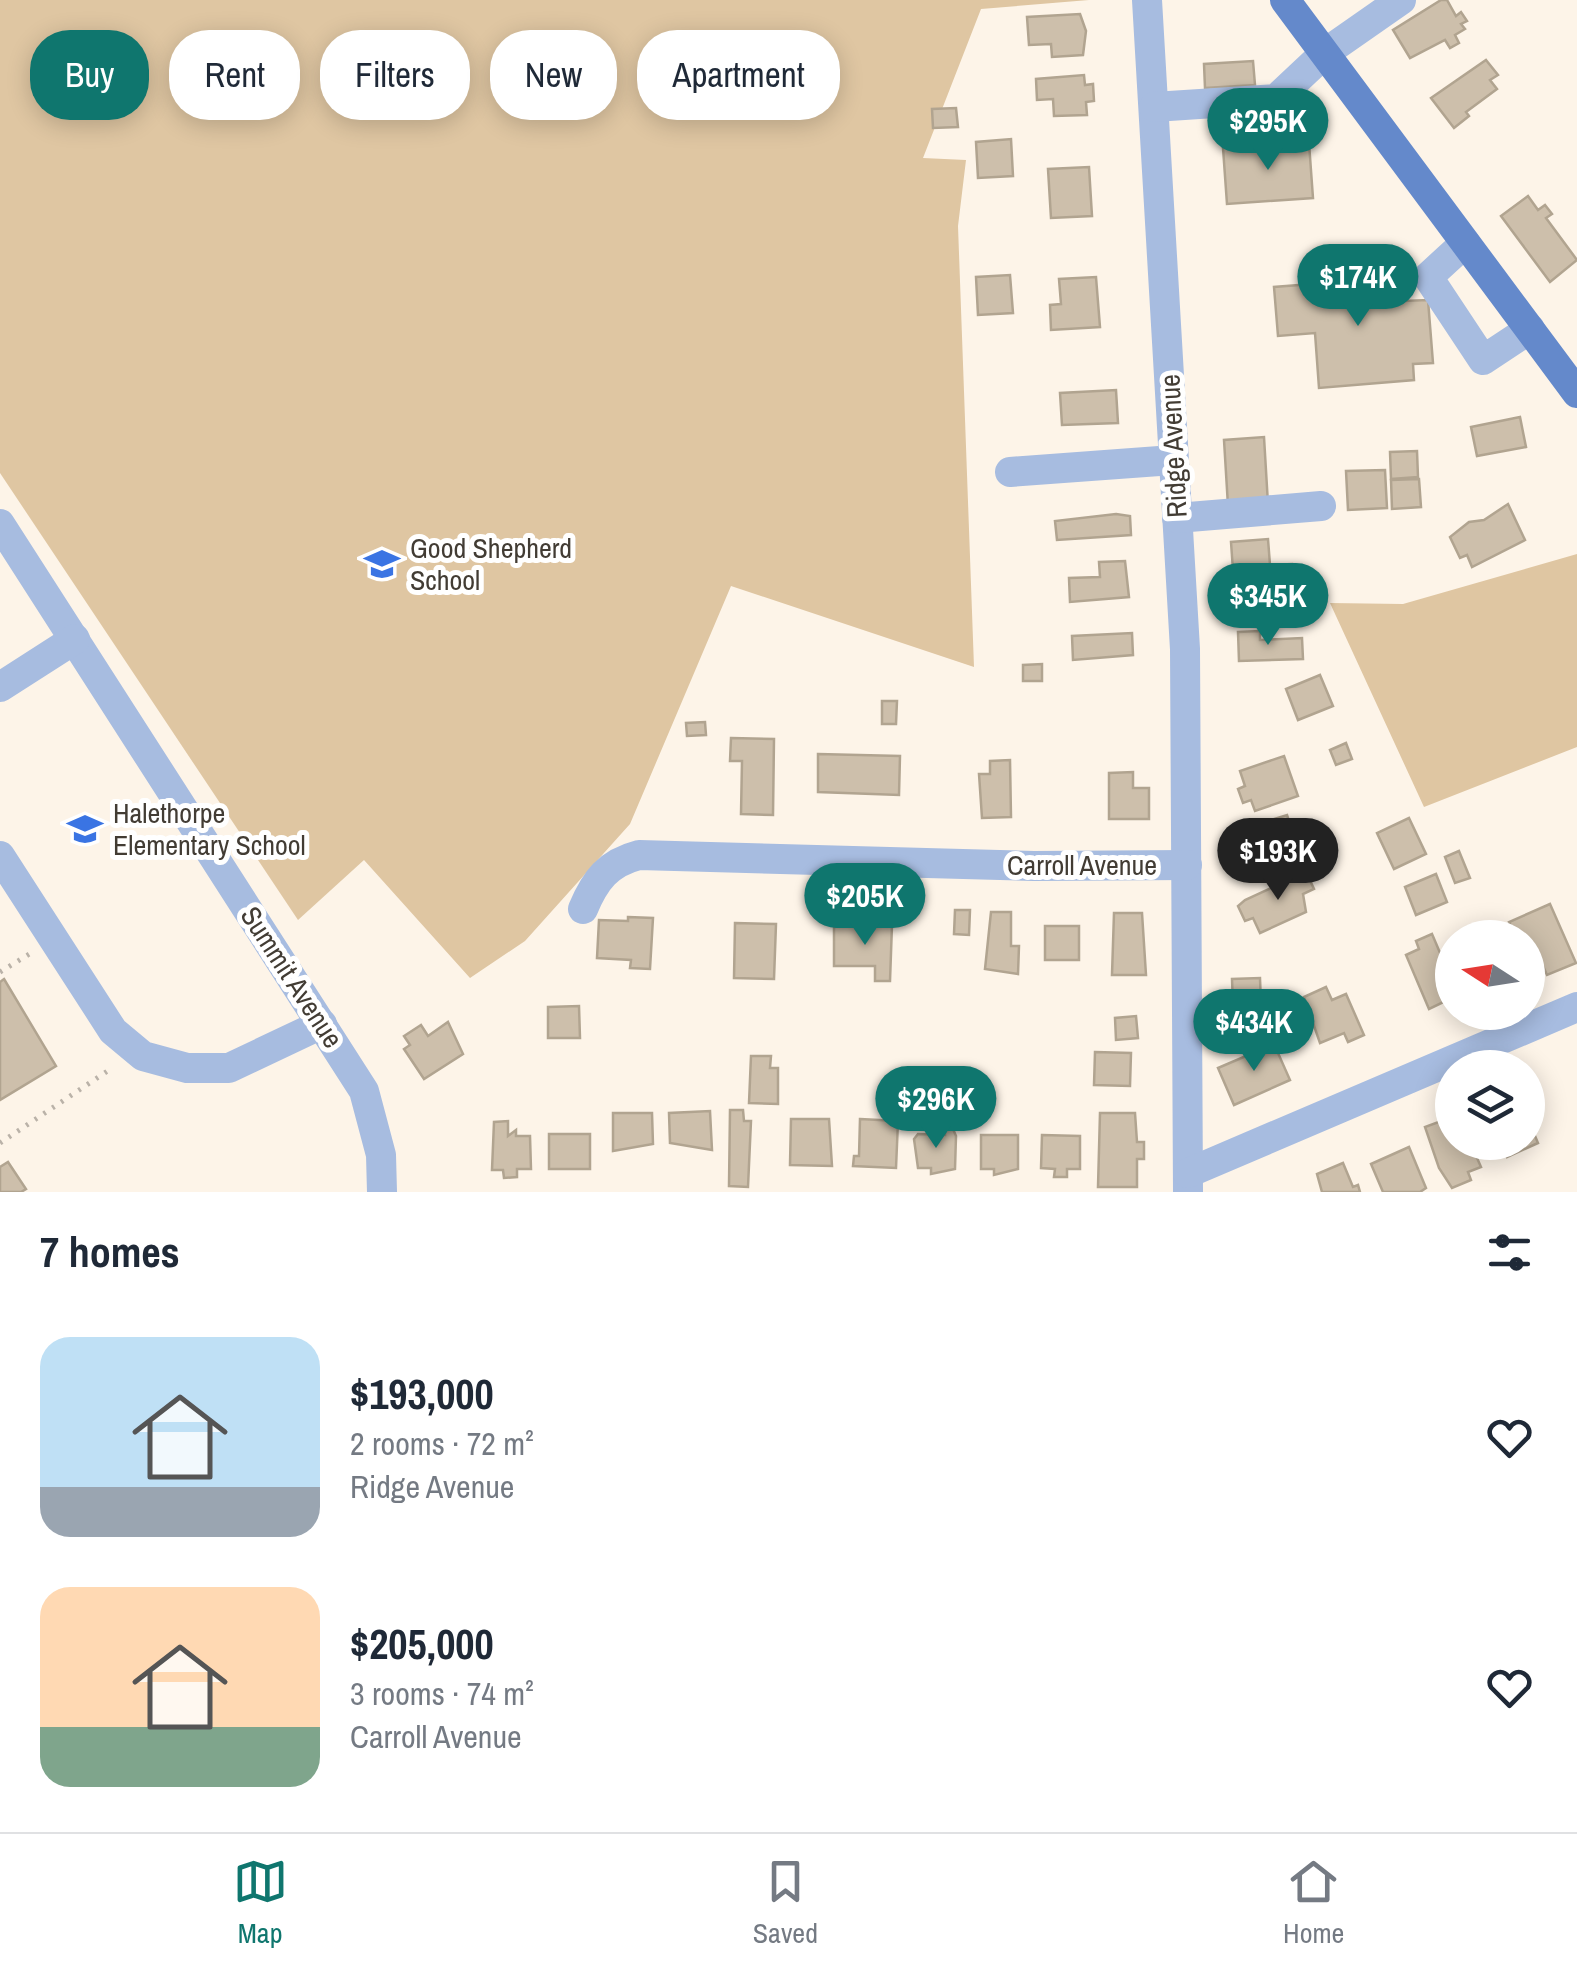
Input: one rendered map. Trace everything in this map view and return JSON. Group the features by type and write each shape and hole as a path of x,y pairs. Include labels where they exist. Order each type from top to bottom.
{"main road":[{"path":"1285,0 1530,330 1573,378"}],"street":[{"name":"Ridge Avenue","path":"1147,0 1185,648 1188,1182"},
{"path":"1154,107 1276,99 1324,54 1401,0"},
{"path":"1465,242 1428,277 1483,360 1530,330"},
{"path":"1010,472 1173,460"},
{"path":"1177,518 1321,506"},
{"name":"Summit Avenue","path":"0,524 364,1091 381,1155 382,1192"},
{"path":"0,687 75,639"},
{"name":"Carroll Avenue","path":"583,909 604,872 619,860 639,855 1034,866 1187,865"},
{"path":"0,856 113,1032 143,1056 164,1064 229,1068 322,1024"},
{"path":"1188,1182 1577,1008"}],"path":[{"path":"0,972 35,951"},
{"path":"0,1143 110,1070"}],"shaded area":[{"name":"Good Shepherd School","path":"0,0 1089,0 981,9 923,158 966,160 958,226 974,667 731,586 630,824 525,941 470,978 364,860 298,920 0,473"},
{"path":"1577,554 1577,747 1424,807 1330,603 1403,604"}],"building":[{"path":"1447,0 1456,16 1461,12 1467,21 1461,24 1465,29 1455,35 1459,43 1450,48 1445,40 1410,58 1393,30"},
{"path":"1080,14 1086,31 1083,55 1052,57 1051,44 1029,45 1027,17"},
{"path":"1486,60 1498,75 1490,80 1497,89 1466,112 1469,116 1454,128 1431,98"},
{"path":"1253,61 1255,85 1205,88 1204,64"},
{"path":"1084,75 1085,85 1093,84 1094,101 1086,102 1087,115 1054,116 1053,99 1037,100 1036,79"},
{"path":"956,108 958,127 933,128 932,109"},
{"path":"1011,139 1013,176 978,178 976,142"},
{"path":"1309,143 1313,198 1227,204 1223,148"},
{"path":"1089,167 1092,216 1051,218 1048,169"},
{"path":"1528,196 1538,210 1545,205 1552,214 1546,218 1577,260 1550,282 1501,216"},
{"path":"1010,275 1013,313 978,315 976,277"},
{"path":"1096,277 1100,327 1051,330 1050,305 1061,304 1059,279"},
{"path":"1402,277 1404,301 1428,300 1433,363 1413,364 1414,380 1319,388 1315,333 1278,336 1274,287"},
{"path":"1116,390 1118,423 1062,425 1060,393"},
{"path":"1520,417 1526,447 1477,456 1471,427"},
{"path":"1264,437 1268,504 1228,506 1224,440"},
{"path":"1417,451 1418,477 1391,479 1390,452"},
{"path":"1385,470 1387,508 1348,510 1346,471"},
{"path":"1419,479 1421,507 1392,509 1391,480"},
{"path":"1508,504 1525,540 1472,567 1467,555 1460,558 1450,537 1469,522 1484,520"},
{"path":"1130,516 1131,535 1057,540 1055,521"},
{"path":"1268,539 1270,565 1292,564 1294,590 1235,599 1231,542"},
{"path":"1125,561 1129,597 1070,602 1069,578 1100,577 1099,562"},
{"path":"1260,631 1260,640 1302,638 1303,659 1239,661 1238,632"},
{"path":"1132,633 1133,655 1073,660 1072,636"},
{"path":"1042,664 1042,681 1023,681 1023,665"},
{"path":"1320,675 1333,706 1298,720 1286,689"},
{"path":"882,701 897,701 896,724 882,724"},
{"path":"705,722 706,735 687,736 686,723"},
{"path":"731,738 774,739 773,815 741,814 742,761 730,761"},
{"path":"1346,743 1352,759 1336,765 1330,750"},
{"path":"818,754 900,756 899,795 818,792"},
{"path":"1284,756 1298,796 1255,811 1251,800 1243,803 1238,789 1245,786 1240,771"},
{"path":"1010,760 1011,817 982,818 979,774 990,774 990,761"},
{"path":"1133,772 1133,788 1149,788 1149,819 1109,819 1109,773"},
{"path":"1287,815 1300,855 1256,869 1252,854 1243,857 1238,843 1247,840 1243,829"},
{"path":"1409,818 1426,854 1394,869 1377,833"},
{"path":"1459,851 1470,878 1455,883 1445,857"},
{"path":"1306,872 1314,889 1303,894 1306,912 1260,933 1253,918 1245,921 1238,906 1245,900"},
{"path":"1436,874 1447,902 1416,915 1405,887"},
{"path":"1550,904 1576,963 1547,975 1545,920 1514,920"},
{"path":"955,910 970,910 969,935 954,934"},
{"path":"991,912 1011,912 1011,946 1019,946 1018,974 985,969"},
{"path":"1114,913 1142,913 1146,975 1112,975"},
{"path":"628,917 653,918 650,969 630,968 631,960 597,958 599,920 628,921"},
{"path":"735,923 776,924 774,979 734,978"},
{"path":"892,925 890,981 875,981 875,966 834,966 834,927"},
{"path":"1045,926 1079,926 1079,960 1045,960"},
{"path":"1432,934 1435,941 1435,1006 1429,1009 1406,955 1419,949 1416,941"},
{"path":"1260,978 1261,1005 1233,1006 1232,979"},
{"path":"4,979 56,1066 0,1100 0,982"},
{"path":"1326,987 1332,1000 1346,994 1364,1035 1348,1042 1344,1033 1320,1043 1304,997"},
{"path":"579,1006 580,1038 548,1038 548,1007"},
{"path":"1136,1016 1138,1038 1116,1040 1115,1018"},
{"path":"448,1022 463,1054 424,1079 404,1049 410,1045 404,1036 421,1025 428,1036"},
{"path":"1274,1044 1290,1080 1234,1105 1218,1068"},
{"path":"1095,1052 1131,1053 1130,1086 1094,1085"},
{"path":"751,1056 771,1056 770,1068 778,1068 778,1104 749,1103"},
{"path":"730,1110 743,1110 744,1121 751,1121 748,1187 729,1186"},
{"path":"710,1111 712,1150 670,1143 669,1113"},
{"path":"613,1113 652,1113 653,1144 613,1151"},
{"path":"1100,1113 1135,1113 1137,1142 1144,1142 1144,1159 1137,1159 1137,1187 1098,1187"},
{"path":"791,1119 829,1119 832,1166 790,1165"},
{"path":"860,1119 898,1121 896,1168 853,1166 854,1156 859,1156"},
{"path":"508,1121 508,1136 516,1130 516,1136 530,1136 531,1169 517,1169 517,1177 504,1178 503,1170 492,1170 494,1122"},
{"path":"1435,1123 1435,1156 1425,1127"},
{"path":"945,1129 953,1129 956,1136 955,1169 931,1174 931,1168 918,1168 914,1139 918,1134 945,1135"},
{"path":"549,1134 590,1134 590,1169 549,1169"},
{"path":"981,1135 1018,1135 1018,1169 994,1175 994,1169 981,1169"},
{"path":"1042,1135 1080,1136 1080,1169 1067,1169 1067,1177 1054,1177 1055,1169 1041,1168"},
{"path":"1409,1147 1426,1188 1420,1192 1383,1192 1371,1164"},
{"path":"1436,1160 1478,1160 1481,1167 1468,1172 1471,1180 1452,1188"},
{"path":"8,1162 26,1189 21,1192 0,1192 0,1167"},
{"path":"1343,1163 1353,1187 1358,1185 1360,1192 1322,1192 1317,1174"}],"place":[{"name":"Good Shepherd School","path":"382,564"},
{"name":"Halethorpe Elementary School","path":"85,829"}]}
